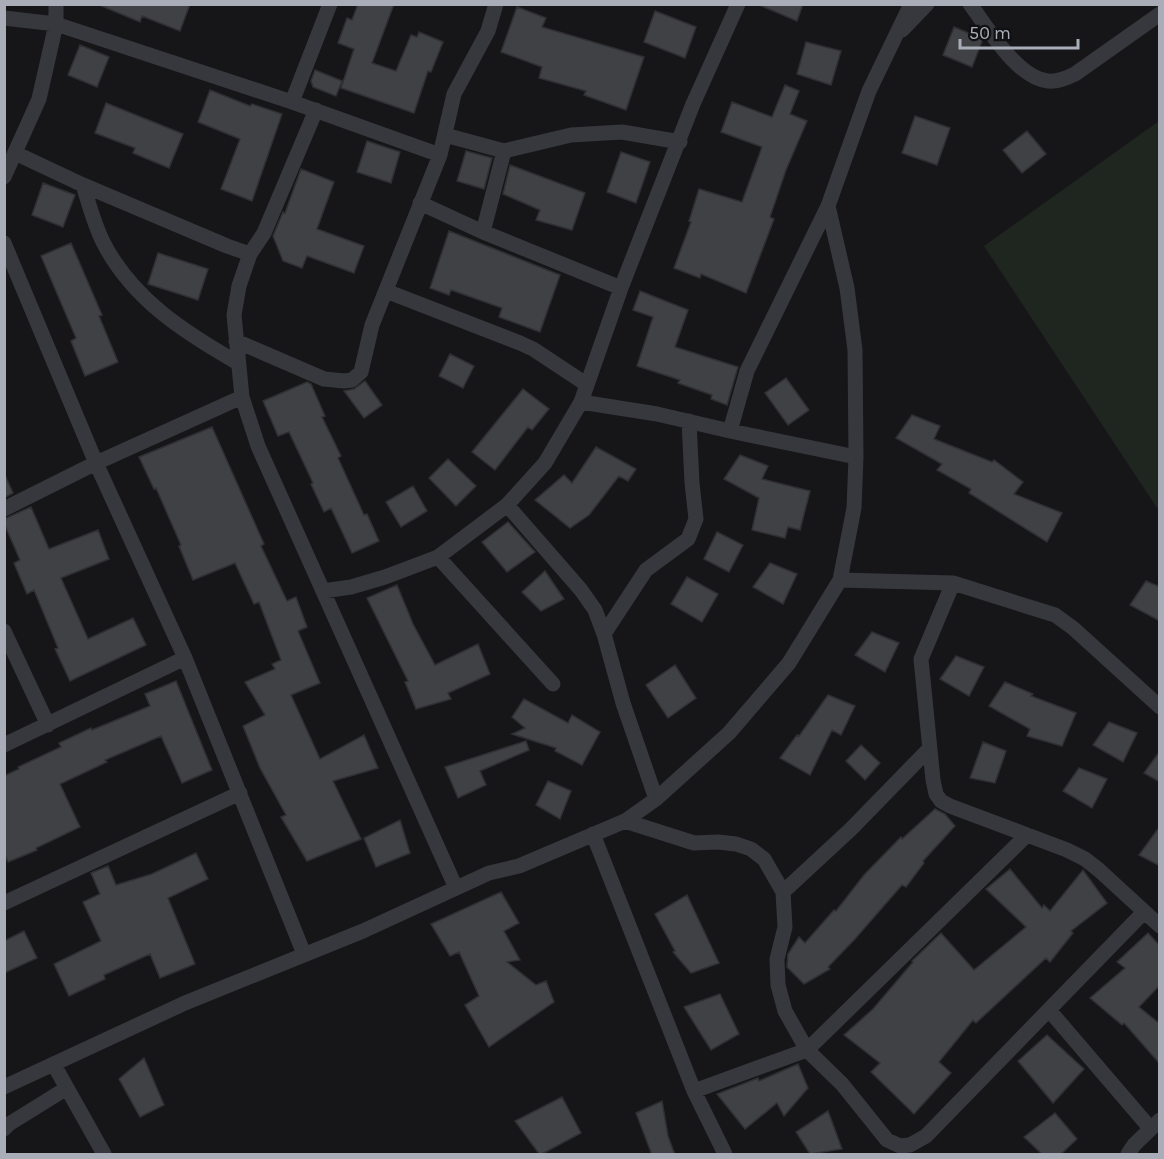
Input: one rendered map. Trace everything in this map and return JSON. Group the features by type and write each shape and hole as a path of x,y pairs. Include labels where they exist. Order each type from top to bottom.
{"street":[{"path":"56,4 56,24"},
{"path":"4,177 39,99 56,24 64,4"},
{"path":"292,102 330,4"},
{"path":"236,341 324,379 352,380 361,372 372,325 440,155 454,94 488,31 496,4"},
{"path":"323,591 351,587 438,557 507,505 545,463 581,402 621,288 693,104 738,4"},
{"path":"730,431 747,372 828,206 869,91 911,4"},
{"path":"896,36 927,4"},
{"path":"970,4 1012,58 1032,76 1049,81 1061,80 1075,74 1160,14"},
{"path":"4,18 56,24 316,110 440,155"},
{"path":"316,110 264,233 250,254 239,286 234,315 242,397 258,446 456,888"},
{"path":"445,135 504,151 571,135 622,132 680,142"},
{"path":"483,232 504,151"},
{"path":"15,153 83,185 250,254"},
{"path":"83,185 102,240 120,270 149,303 183,330 238,363"},
{"path":"420,203 483,232 621,288"},
{"path":"4,1087 185,1003 363,931 489,873 519,866 625,821 656,799 729,734 789,663 840,580 854,508 855,350 847,288 828,206"},
{"path":"4,243 96,463 185,658 304,954"},
{"path":"386,291 533,349 586,384"},
{"path":"4,508 96,463 242,397"},
{"path":"581,402 657,414 856,457"},
{"path":"604,634 646,570 688,539 696,519 689,421"},
{"path":"507,505 581,590 595,610 623,703 656,799"},
{"path":"438,557 553,684"},
{"path":"840,580 952,583 1055,615 1073,628 1160,707"},
{"path":"952,583 921,659 929,749 936,794 941,801 1085,859 1160,926"},
{"path":"4,631 48,725"},
{"path":"4,745 185,658"},
{"path":"783,892 851,829 929,749"},
{"path":"4,903 240,793"},
{"path":"625,821 694,843 736,844 751,849 764,859 783,892 784,927 777,959 778,985 785,1011 807,1050 842,1084 887,1140 900,1146 910,1145 926,1136 1144,912"},
{"path":"593,834 694,1091 725,1155"},
{"path":"694,1091 807,1050 1027,835"},
{"path":"1048,1010 1155,1124 1134,1145 1128,1155"},
{"path":"54,1065 104,1155"},
{"path":"4,1129 67,1088"}],"shaded area":[{"path":"1159,121 1159,511 984,246"}],"building":[{"path":"97,4 190,4 180,31 142,16 140,22"},
{"path":"358,4 394,4 372,63 396,71 411,35 417,37 419,32 443,42 431,72 428,71 414,113 341,88 354,49 338,43 347,18 352,20"},
{"path":"757,4 803,4 797,21"},
{"path":"517,7 546,18 542,27 644,57 626,110 584,95 586,91 539,78 542,67 501,52"},
{"path":"655,11 696,27 685,58 644,42"},
{"path":"954,27 983,39 972,67 943,55"},
{"path":"806,42 841,51 831,85 797,74"},
{"path":"80,45 109,57 97,87 68,75"},
{"path":"315,70 342,81 336,96 313,87 311,81"},
{"path":"785,85 799,91 790,114 807,121 786,170 770,217 774,219 746,293 701,274 700,278 674,268 691,222 689,221 699,189 742,202 762,147 721,132 732,102 772,117"},
{"path":"210,90 250,106 252,104 282,114 252,201 221,189 240,139 198,122"},
{"path":"106,103 183,134 169,168 133,153 135,148 95,133"},
{"path":"915,116 950,128 937,165 902,153"},
{"path":"1027,131 1046,154 1022,173 1003,150"},
{"path":"367,141 400,152 391,183 357,172"},
{"path":"466,151 492,158 484,189 457,181"},
{"path":"621,152 650,162 636,203 607,192"},
{"path":"510,165 585,193 572,230 536,220 540,210 503,194"},
{"path":"301,169 334,182 317,229 364,246 354,273 307,256 302,268 283,261 273,236 283,212 285,213"},
{"path":"43,183 75,195 63,227 32,215"},
{"path":"449,231 560,275 540,332 499,317 502,308 451,290 449,295 430,288"},
{"path":"71,243 102,315 99,316 118,362 85,376 71,341 76,338 41,256"},
{"path":"158,253 208,269 198,300 148,284"},
{"path":"640,291 688,310 675,347 738,367 727,405 711,399 712,395 678,383 680,380 637,366 653,317 633,310"},
{"path":"450,354 474,366 463,388 439,376"},
{"path":"786,378 809,410 788,425 765,393"},
{"path":"365,381 382,405 364,418 344,391 354,389"},
{"path":"307,382 311,384 325,416 322,417 341,456 338,458 364,515 367,514 379,541 352,553 331,508 324,512 289,432 278,436 263,401"},
{"path":"523,389 549,409 532,430 528,427 495,470 472,452"},
{"path":"912,415 940,426 934,439 992,462 994,460 1023,482 1014,494 1062,513 1047,542 969,493 971,489 937,470 942,464 896,438"},
{"path":"212,427 264,544 261,546 287,601 296,597 307,627 298,631 320,683 291,695 320,759 364,735 378,768 333,781 361,839 307,861 281,817 286,815 260,768 243,726 265,715 245,682 275,669 272,664 281,660 259,602 254,604 235,563 193,580 179,546 181,545 156,488 154,489 139,457"},
{"path":"596,447 636,469 628,481 619,476 589,515 570,528 535,500 564,475 572,483"},
{"path":"740,455 768,466 762,479 810,491 800,530 788,527 785,538 752,530 759,498 724,479"},
{"path":"448,459 476,486 456,506 429,478"},
{"path":"4,473 13,493 4,498"},
{"path":"413,486 427,511 401,527 386,502"},
{"path":"31,507 49,549 98,530 109,559 61,578 88,639 133,618 146,645 70,681 55,649 58,648 34,590 27,594 14,563 20,560 4,523 4,519"},
{"path":"508,522 535,552 507,572 482,542"},
{"path":"717,532 743,545 729,572 704,559"},
{"path":"770,563 797,574 783,604 753,587"},
{"path":"545,571 564,599 541,611 522,592"},
{"path":"687,577 718,594 702,622 671,604"},
{"path":"1146,581 1160,587 1160,621 1130,605"},
{"path":"397,585 413,624 435,665 478,644 490,674 448,693 451,699 416,709 405,682 408,681 367,598"},
{"path":"872,632 899,643 885,672 855,655"},
{"path":"956,656 984,667 969,696 940,679"},
{"path":"675,665 696,698 668,718 646,685"},
{"path":"176,681 212,770 182,783 161,736 105,760 107,762 60,784 80,827 36,848 37,850 8,862 4,853 4,776 61,747 59,743 91,728 92,730 150,706 145,694"},
{"path":"1005,682 1033,694 1031,696 1076,713 1062,746 1027,736 1030,729 989,706"},
{"path":"828,695 855,706 841,735 832,730 810,775 780,758"},
{"path":"524,699 568,723 572,715 600,732 582,765 555,751 556,748 512,734 525,728 512,717"},
{"path":"1109,722 1137,733 1123,762 1093,745"},
{"path":"526,741 529,750 480,771 486,785 458,798 445,767"},
{"path":"983,742 1006,751 995,783 970,778"},
{"path":"861,745 880,763 865,780 846,761"},
{"path":"1160,751 1160,782 1144,773"},
{"path":"1079,768 1107,779 1092,808 1063,791"},
{"path":"548,781 571,791 560,819 536,805"},
{"path":"935,809 945,814 955,826 923,861 924,863 906,887 902,885 828,967 830,969 804,984 787,967 788,954 799,937 805,943 834,910 836,911 864,875 901,837 902,839"},
{"path":"400,820 410,853 376,867 364,838"},
{"path":"1160,826 1160,866 1139,855"},
{"path":"196,853 208,879 168,898 195,964 160,978 150,954 104,975 105,979 69,996 54,964 101,941 83,902 100,894 91,873 108,866 116,885 152,874"},
{"path":"1010,869 1042,908 1044,905 1050,911 1083,870 1107,903 1071,931 1073,933 1050,962 1046,958 976,1023 973,1020 939,1062 951,1073 914,1114 871,1072 880,1063 844,1035 873,1009 912,961 941,933 974,970 1026,927 986,889"},
{"path":"501,892 519,923 504,931 520,960 507,962 536,985 546,981 554,1002 489,1047 465,1005 479,996 459,952 450,956 431,924"},
{"path":"687,895 719,963 691,973 673,952 675,951 655,914"},
{"path":"24,931 37,958 4,973 4,941"},
{"path":"1148,933 1160,946 1160,985 1139,1007 1160,1024 1160,1064 1124,1023 1122,1025 1090,998 1125,968 1117,962"},
{"path":"720,994 739,1034 711,1050 684,1007"},
{"path":"1047,1035 1084,1069 1053,1103 1018,1061"},
{"path":"144,1058 164,1105 140,1117 119,1079"},
{"path":"798,1064 808,1088 784,1116 777,1103 745,1129 717,1094 758,1078 759,1081"},
{"path":"562,1097 581,1133 540,1155 515,1121"},
{"path":"662,1101 668,1136 675,1155 652,1155 636,1113"},
{"path":"828,1111 842,1149 810,1154 796,1132"},
{"path":"1055,1113 1077,1139 1060,1155 1043,1155 1024,1137"}]}
